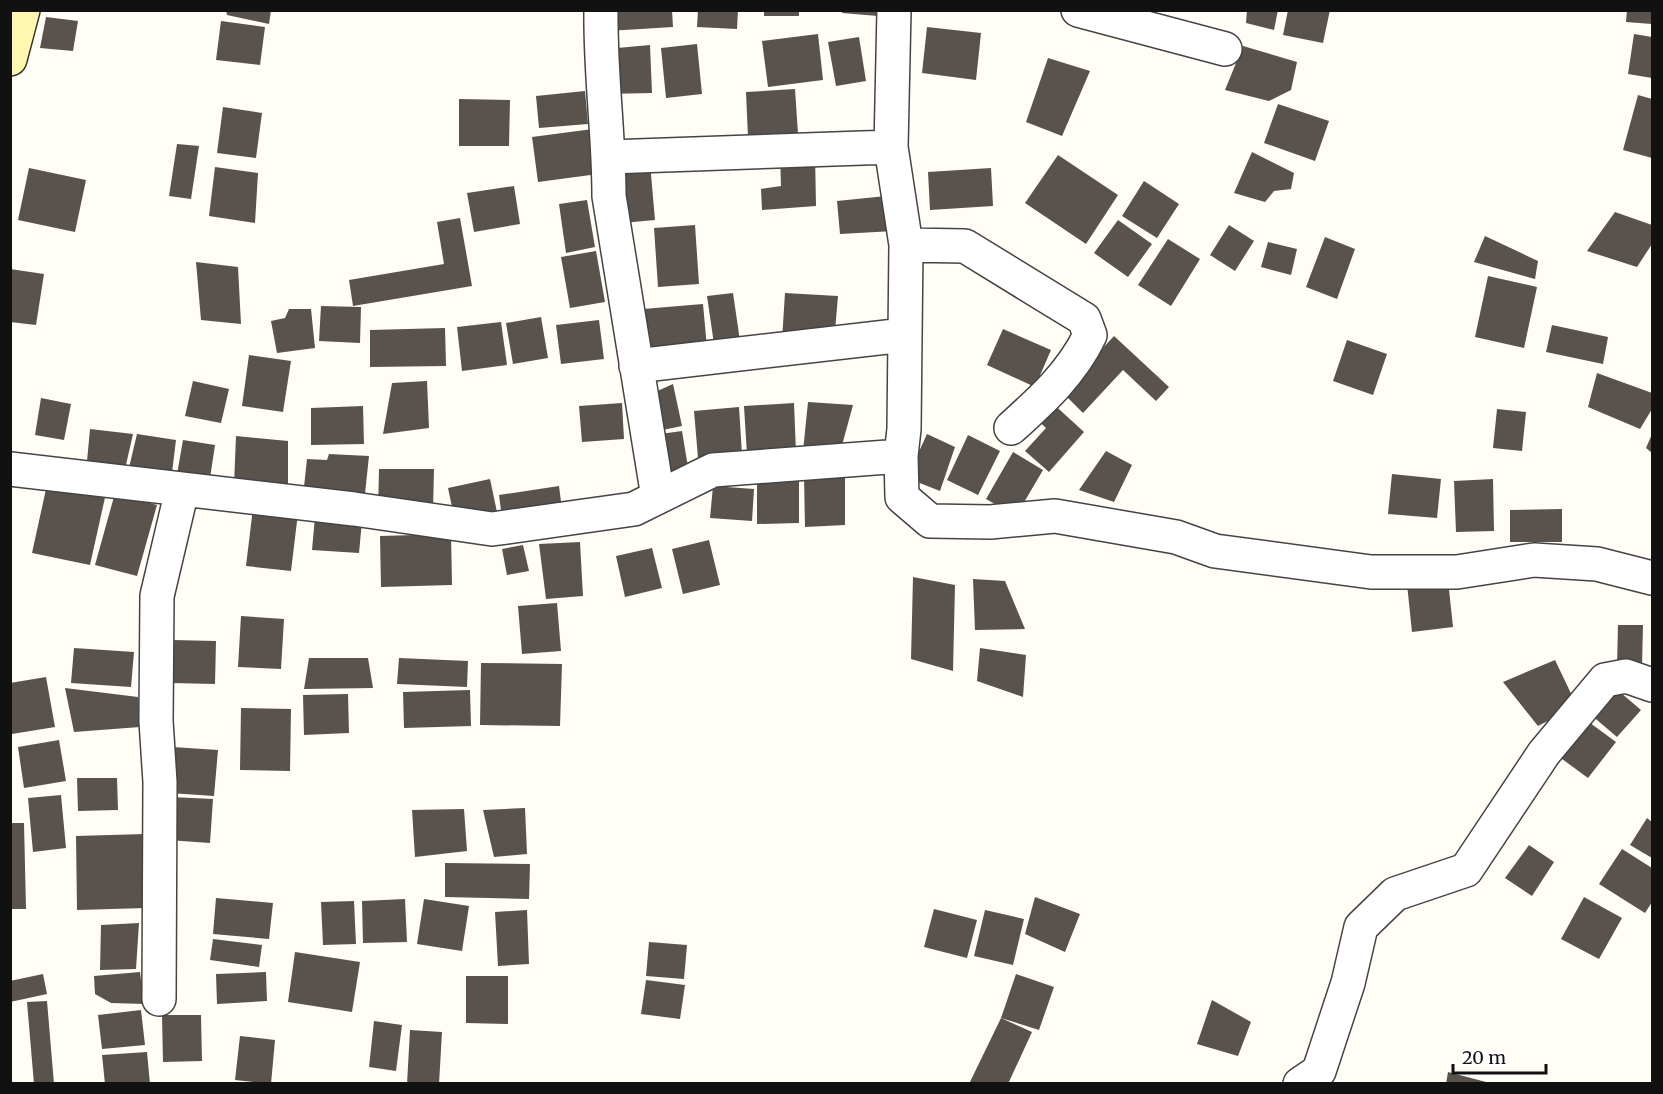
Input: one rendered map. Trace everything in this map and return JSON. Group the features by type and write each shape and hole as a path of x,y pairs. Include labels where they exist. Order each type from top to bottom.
{"street":[{"path":"10,59 23,10"},
{"path":"601,10 600,36 609,157 609,196 658,497"},
{"path":"894,10 891,147 906,245 902,497 930,521 990,522 1055,516 1176,537 1215,551 1371,572 1456,572 1534,560 1597,564 1649,571"},
{"path":"1078,10 1225,48"},
{"path":"609,157 891,147"},
{"path":"906,245 965,246 1084,319 1090,335 1082,352 1054,389 1011,428"},
{"path":"636,366 904,335"},
{"path":"10,469 354,509 492,529 634,509 713,470 901,456"},
{"path":"159,999 160,783 156,721 157,596 182,490"},
{"path":"1300,1083 1319,1071 1348,983 1361,927 1395,894 1466,870 1544,753 1605,680 1626,676 1653,685"}],"building":[{"path":"226,10 271,10 269,24 227,15"},
{"path":"607,10 672,10 673,27 608,31"},
{"path":"698,10 738,10 737,29 697,27"},
{"path":"764,10 799,10 799,16 764,16"},
{"path":"843,10 880,10 878,16 842,13"},
{"path":"1247,10 1278,10 1274,30 1246,23"},
{"path":"1288,10 1330,10 1323,43 1283,35"},
{"path":"1627,10 1652,10 1652,24 1626,22"},
{"path":"46,17 78,21 73,51 40,48"},
{"path":"221,21 265,27 260,65 216,60"},
{"path":"927,27 981,33 976,80 922,73"},
{"path":"818,34 823,80 768,87 762,41"},
{"path":"1634,34 1652,37 1652,78 1628,74"},
{"path":"859,37 866,81 836,86 828,42"},
{"path":"697,44 702,94 666,98 661,48"},
{"path":"650,45 652,93 606,94 606,49"},
{"path":"1243,46 1297,62 1291,90 1269,101 1225,90"},
{"path":"1048,58 1090,71 1062,136 1026,122"},
{"path":"795,89 798,134 748,138 746,92"},
{"path":"585,91 588,124 539,128 536,96"},
{"path":"1638,95 1652,99 1652,158 1623,150"},
{"path":"459,99 510,100 509,146 459,146"},
{"path":"1278,104 1329,121 1315,161 1264,143"},
{"path":"223,107 262,113 256,158 217,153"},
{"path":"593,129 598,174 538,182 532,137"},
{"path":"177,144 199,146 191,199 169,196"},
{"path":"1252,152 1294,173 1291,189 1274,191 1265,202 1234,193"},
{"path":"780,154 815,155 816,206 762,210 761,189 781,186"},
{"path":"1058,155 1118,195 1086,244 1025,203"},
{"path":"650,163 655,220 622,223 617,166"},
{"path":"215,167 258,173 255,223 209,216"},
{"path":"29,168 86,180 75,232 18,220"},
{"path":"991,168 993,206 930,210 928,172"},
{"path":"1144,181 1179,204 1157,238 1122,216"},
{"path":"514,186 520,224 474,232 467,193"},
{"path":"896,195 894,231 840,234 837,201"},
{"path":"587,200 595,247 566,253 559,204"},
{"path":"1615,212 1652,225 1652,244 1637,267 1587,251"},
{"path":"460,218 472,286 353,306 349,280 444,264 437,222"},
{"path":"1118,220 1152,244 1128,277 1094,253"},
{"path":"695,225 699,284 658,287 654,228"},
{"path":"1229,225 1254,241 1235,271 1210,255"},
{"path":"1485,236 1538,261 1535,279 1474,262"},
{"path":"1325,237 1355,249 1337,299 1306,287"},
{"path":"1168,239 1200,259 1171,306 1138,285"},
{"path":"1268,242 1297,249 1291,275 1261,267"},
{"path":"596,251 605,302 570,308 561,257"},
{"path":"196,262 238,267 241,324 201,320"},
{"path":"10,269 44,274 36,325 10,322"},
{"path":"1488,276 1537,287 1524,348 1475,337"},
{"path":"733,293 740,341 714,344 707,296"},
{"path":"785,293 838,296 835,331 782,340"},
{"path":"703,304 707,348 647,353 643,309"},
{"path":"321,306 361,307 360,343 319,341"},
{"path":"289,309 311,309 315,348 277,353 271,321 285,318"},
{"path":"541,317 548,358 513,364 506,323"},
{"path":"599,320 604,359 561,364 556,325"},
{"path":"501,322 507,365 462,371 457,327"},
{"path":"1552,325 1608,337 1603,364 1546,352"},
{"path":"445,328 446,366 370,367 370,330"},
{"path":"1003,329 1051,350 1035,387 987,365"},
{"path":"1114,336 1169,387 1156,401 1123,370 1083,413 1062,392"},
{"path":"1347,340 1387,354 1373,395 1333,381"},
{"path":"249,355 291,361 283,412 242,406"},
{"path":"1597,373 1652,393 1652,409 1640,429 1588,407"},
{"path":"193,381 229,389 221,423 185,416"},
{"path":"427,381 429,428 383,434 392,383"},
{"path":"673,384 682,426 653,432 644,397"},
{"path":"41,398 71,404 64,440 35,435"},
{"path":"1049,400 1084,432 1049,472 1025,451 1046,428 1032,415"},
{"path":"808,402 853,405 838,460 803,451"},
{"path":"622,403 624,439 582,442 579,406"},
{"path":"794,403 796,452 747,455 744,406"},
{"path":"363,406 364,444 311,445 311,408"},
{"path":"739,407 742,455 698,458 694,411"},
{"path":"1497,409 1526,412 1522,451 1493,448"},
{"path":"90,429 133,434 123,478 86,472"},
{"path":"682,431 689,473 660,477 653,435"},
{"path":"137,434 176,440 171,481 127,476"},
{"path":"927,434 955,447 940,491 907,478"},
{"path":"1652,434 1652,453 1646,448"},
{"path":"968,435 1000,451 978,495 947,480"},
{"path":"236,436 288,441 288,490 234,485"},
{"path":"183,440 215,445 209,485 176,480"},
{"path":"1106,451 1132,465 1114,502 1079,490"},
{"path":"1013,452 1043,470 1016,516 986,499"},
{"path":"329,454 369,456 364,503 303,496 307,459 327,460"},
{"path":"379,469 434,469 433,511 378,511"},
{"path":"757,474 799,474 799,523 757,524"},
{"path":"1392,474 1441,479 1437,518 1388,514"},
{"path":"804,476 845,477 845,525 805,527"},
{"path":"490,479 497,512 455,521 448,488"},
{"path":"1493,479 1494,531 1456,532 1454,481"},
{"path":"48,480 106,493 90,565 32,553"},
{"path":"559,486 562,509 502,518 499,495"},
{"path":"713,486 754,489 752,521 710,518"},
{"path":"115,493 157,505 137,576 95,565"},
{"path":"253,508 298,513 291,571 246,566"},
{"path":"1562,509 1562,542 1510,542 1510,510"},
{"path":"315,517 362,521 359,553 312,550"},
{"path":"451,534 452,585 381,587 380,536"},
{"path":"709,540 720,585 683,594 672,549"},
{"path":"580,542 583,596 546,599 539,544"},
{"path":"523,545 529,571 507,575 502,549"},
{"path":"652,548 662,588 625,597 616,556"},
{"path":"913,577 955,585 953,671 911,659"},
{"path":"973,579 1005,581 1025,629 975,630"},
{"path":"1448,580 1453,627 1412,632 1407,584"},
{"path":"557,603 561,651 522,654 518,606"},
{"path":"241,616 284,619 281,669 238,667"},
{"path":"1618,625 1643,625 1642,667 1617,666"},
{"path":"172,640 216,641 215,684 171,683"},
{"path":"74,648 134,652 131,687 71,683"},
{"path":"980,648 1026,655 1023,697 977,681"},
{"path":"309,658 368,658 373,688 304,689"},
{"path":"399,658 468,661 467,687 397,684"},
{"path":"1555,660 1577,706 1538,726 1503,682"},
{"path":"481,663 562,664 560,726 480,725"},
{"path":"46,677 55,727 12,734 10,683"},
{"path":"1614,687 1641,710 1617,737 1590,714"},
{"path":"65,688 138,697 140,727 74,732"},
{"path":"470,690 471,726 404,728 403,692"},
{"path":"348,694 349,733 304,735 303,695"},
{"path":"241,708 291,709 290,771 240,770"},
{"path":"1586,720 1616,742 1588,778 1558,756"},
{"path":"59,740 66,781 24,788 18,747"},
{"path":"173,747 218,750 214,796 169,793"},
{"path":"77,778 117,778 118,810 78,811"},
{"path":"61,795 66,848 33,852 28,798"},
{"path":"171,797 213,799 210,843 168,840"},
{"path":"525,808 527,854 494,857 483,810"},
{"path":"464,809 467,851 415,857 412,810"},
{"path":"1647,818 1652,822 1652,858 1630,845"},
{"path":"10,823 24,823 26,909 10,909"},
{"path":"145,834 146,908 77,910 76,836"},
{"path":"1529,845 1554,862 1532,896 1505,878"},
{"path":"1622,849 1652,868 1652,902 1645,913 1599,884"},
{"path":"445,863 530,864 529,899 445,897"},
{"path":"1035,897 1080,914 1065,952 1025,934"},
{"path":"1584,897 1622,918 1599,959 1561,939"},
{"path":"216,898 273,903 269,939 213,934"},
{"path":"405,899 407,942 363,943 362,901"},
{"path":"424,899 469,906 462,951 417,944"},
{"path":"354,901 356,944 323,945 321,902"},
{"path":"934,909 977,920 967,958 924,947"},
{"path":"527,910 529,964 498,966 495,912"},
{"path":"985,910 1024,919 1013,965 974,956"},
{"path":"139,923 136,969 100,970 101,925"},
{"path":"213,939 262,945 259,967 210,960"},
{"path":"649,942 687,945 684,979 646,976"},
{"path":"295,952 360,962 352,1012 288,1002"},
{"path":"140,972 144,1004 111,1003 95,994 94,976"},
{"path":"266,972 267,1001 217,1004 216,974"},
{"path":"43,974 47,994 10,1002 10,981"},
{"path":"1016,974 1054,987 1039,1030 1001,1018"},
{"path":"466,976 508,976 508,1024 466,1023"},
{"path":"646,980 685,985 680,1019 641,1014"},
{"path":"1212,1000 1251,1022 1238,1056 1197,1044"},
{"path":"47,1001 54,1084 34,1084 27,1002"},
{"path":"141,1010 145,1045 102,1049 98,1015"},
{"path":"162,1015 201,1015 202,1061 163,1062"},
{"path":"1001,1018 1032,1032 1008,1084 969,1084"},
{"path":"374,1021 402,1025 396,1071 369,1067"},
{"path":"410,1030 442,1032 439,1084 407,1084"},
{"path":"240,1036 275,1040 271,1084 235,1080"},
{"path":"147,1052 150,1084 105,1084 102,1055"},
{"path":"1448,1072 1490,1083 1490,1084 1446,1084"}]}
